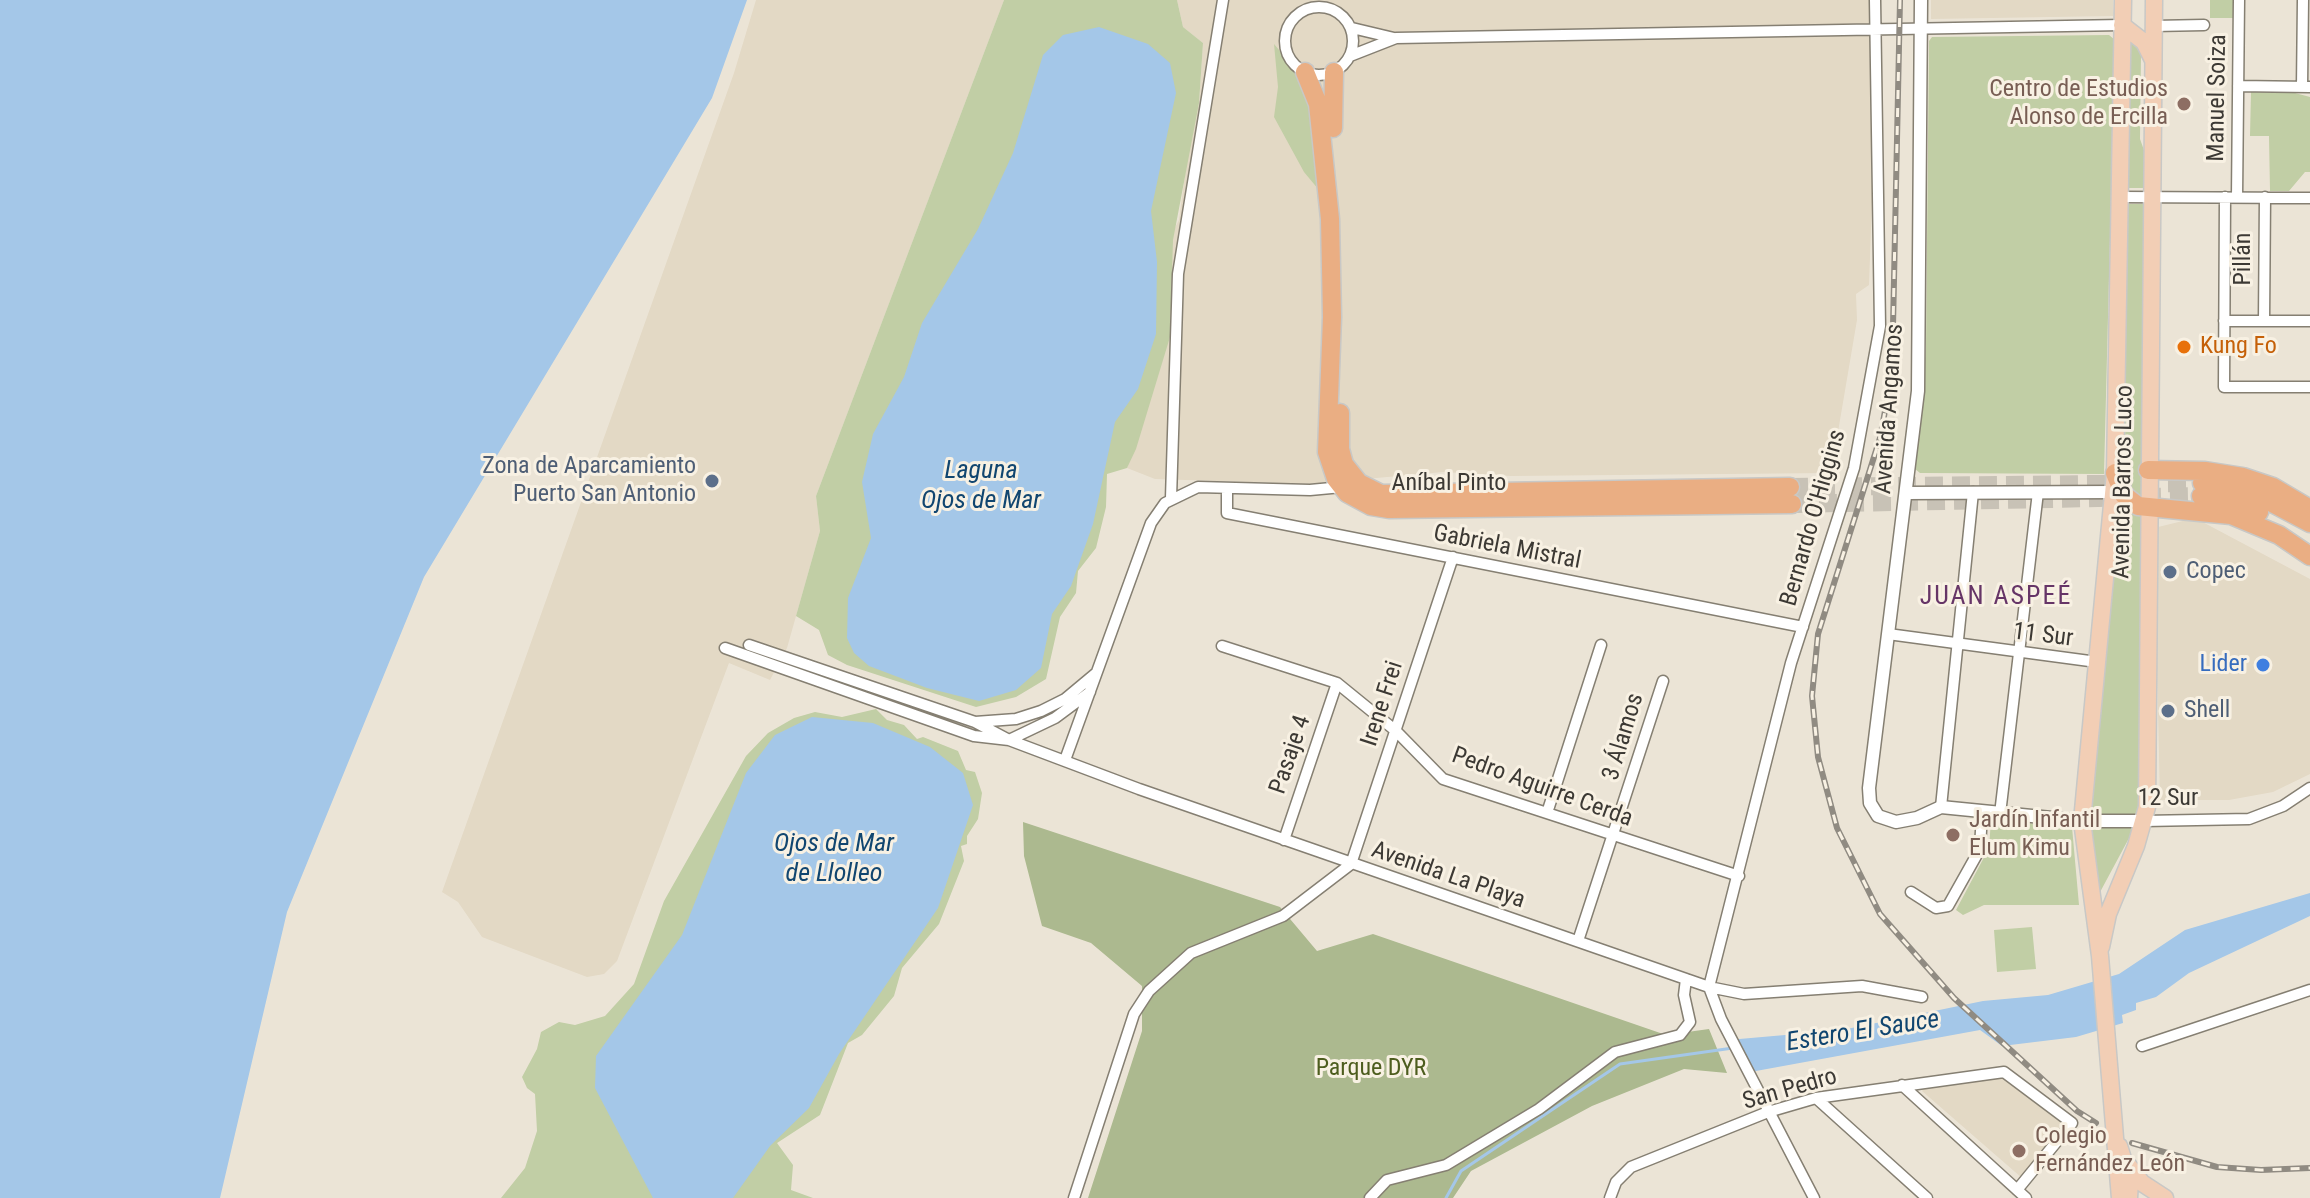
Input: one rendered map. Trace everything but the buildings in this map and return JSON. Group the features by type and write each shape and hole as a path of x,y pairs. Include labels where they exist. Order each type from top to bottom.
{"highway":[{"path":"1305,72 1318,104 1330,219 1332,317 1326,443 1332,471 1350,485"},
{"name":"Aníbal Pinto","path":"1334,72 1332,114 1345,277 1340,449 1350,485 1362,502 1389,509 1791,496"},
{"path":"2148,470 2205,471 2243,477 2273,487 2310,509"},
{"path":"2114,482 2127,498 2148,509 2196,509 2231,515 2279,535 2310,556"},
{"path":"2310,523 2259,496 2201,490 2253,510 2310,543"}],"main road":[{"name":"Avenida Barros Luco","path":"2120,1198 2100,956 2082,821 2114,482 2123,0"},
{"name":"Avenida Barros Luco","path":"2100,956 2108,914 2144,821 2154,0"},
{"path":"2122,25 2139,37 2154,62"},
{"name":"Avenida Barros Luco","path":"2116,1141 2125,1160 2129,1198"},
{"path":"2125,1160 2142,1183 2165,1198"}],"street":[{"path":"1171,498 1178,274 1223,0"},
{"name":"Bernardo O'Higgins","path":"1709,987 1803,627 1854,468 1880,326 1875,0"},
{"name":"Avenida Angamos","path":"1878,816 1870,803 1869,788 1918,391 1921,0"},
{"name":"Manuel Soiza","path":"2237,197 2239,0"},
{"path":"2238,86 2306,87 2303,0"},
{"path":"1350,56 1354,42 1352,28 1343,15 1330,8 1316,6 1296,15 1285,33 1285,47 1290,59 1305,72 1320,75 1334,72 1350,56 1396,38"},
{"path":"1352,28 1396,38 2122,25"},
{"path":"2154,26 2204,25"},
{"path":"2120,197 2310,198"},
{"name":"Manuel Soiza","path":"2225,197 2224,387 2310,387"},
{"name":"Pillán","path":"2264,321 2265,197"},
{"path":"2224,321 2310,321"},
{"path":"1906,493 2038,492 2114,482"},
{"path":"1065,760 1151,523 1171,498 1198,487 1350,485"},
{"name":"Gabriela Mistral","path":"1227,489 1227,513 1803,627"},
{"path":"1941,807 1973,492"},
{"path":"2000,814 2038,492"},
{"name":"Irene Frei","path":"1351,864 1453,557"},
{"name":"11 Sur","path":"1888,634 2097,662"},
{"path":"749,645 975,722 1016,719 1041,711 1076,691 1099,670"},
{"path":"1547,813 1601,645"},
{"name":"Pedro Aguirre Cerda","path":"1222,646 1337,683 1396,731 1443,779 1739,876"},
{"path":"725,648 974,736 1009,740 1055,718 1091,691"},
{"name":"3 Álamos","path":"1578,941 1663,681"},
{"name":"Pasaje 4","path":"1284,840 1337,683"},
{"name":"Avenida La Playa","path":"975,722 1009,740 1284,840 1709,987 1744,994 1862,986 1922,997"},
{"name":"12 Sur","path":"1878,816 1902,822 1941,807 2082,821 2249,819 2283,806 2310,788"},
{"path":"1911,892 1936,908 1948,906 1980,849 1982,812"},
{"path":"1074,1198 1134,1014 1149,991 1191,953 1283,916 1351,864"},
{"path":"1370,1198 1387,1180 1446,1165 1539,1109 1607,1056 1680,1035 1691,1016 1684,995 1686,979"},
{"path":"1709,987 1721,1019 1814,1198"},
{"path":"2142,1046 2310,990"},
{"name":"San Pedro","path":"1610,1198 1616,1182 1631,1167 1768,1112 1816,1098 2004,1072 2072,1123 2017,1190"},
{"path":"1902,1085 2026,1198"},
{"path":"1816,1098 1927,1198"}],"shaded area":[{"name":"Zona de Aparcamiento Puerto San Antonio","path":"756,0 1004,0 816,496 820,531 787,648 770,680 729,663 617,961 604,974 587,977 482,937 458,902 442,892 734,73"},
{"path":"1177,0 1879,0 1869,285 1856,294 1857,320 1831,473 1511,476 1443,472 1310,484 1155,479 1127,468 1164,355 1157,262 1179,220 1190,137 1199,103 1203,43 1183,27"},
{"path":"1931,0 2113,0 2113,16 1931,19"},
{"path":"2195,518 2310,579 2310,774 2273,792 2229,800 2160,800 2154,528"},
{"name":"Colegio Fernández León","path":"2004,1078 2072,1123 2022,1178 1922,1091 1927,1085"}],"green space":[{"name":"Laguna Ojos de Mar","path":"1004,0 1177,0 1183,27 1203,43 1199,103 1173,240 1170,337 1136,449 1127,468 1107,474 1106,507 1096,548 1078,571 1076,593 1060,617 1046,679 1016,697 976,707 847,665 828,655 819,630 796,616 820,531 816,496"},
{"path":"2210,0 2236,0 2236,18 2210,18"},
{"path":"2109,35 2115,40 2104,474 1920,473 1915,469 1926,348 1929,41 1932,37"},
{"path":"2131,41 2141,53 2140,139 2145,153 2144,188 2128,188"},
{"path":"1274,44 1300,75 1312,103 1319,190 1304,172 1274,117 1278,87"},
{"path":"2251,92 2295,93 2310,97 2310,172 2305,172 2289,191 2270,191 2269,136 2250,136"},
{"path":"2126,204 2145,204 2141,502 2125,487"},
{"path":"2120,501 2140,513 2141,801 2135,827 2099,894 2089,815"},
{"name":"Ojos de Mar de Llolleo","path":"876,709 887,720 904,725 917,739 923,737 958,751 966,770 975,772 982,793 978,819 967,836 967,844 961,846 964,861 939,924 902,968 894,996 862,1035 848,1043 820,1115 777,1143 793,1165 791,1190 813,1198 501,1198 525,1168 537,1131 535,1094 527,1088 522,1077 537,1049 541,1032 559,1022 575,1025 605,1016 634,984 664,901 746,756 768,733 794,718 815,712 842,717"},
{"path":"1991,820 2072,827 2079,905 1984,905 1963,915 1956,910 1989,848"},
{"name":"Parque DYR","path":"1023,822 1280,907 1317,951 1373,934 1666,1035 1709,1029 1727,1073 1684,1069 1592,1106 1471,1171 1453,1198 1088,1198 1142,1031 1142,986 1091,943 1042,926 1024,856"},
{"path":"2032,927 2036,969 1997,972 1994,930"}],"water":[{"path":"0,0 747,0 712,98 424,577 287,912 220,1198 0,1198"},
{"name":"Laguna Ojos de Mar","path":"1099,27 1148,44 1170,63 1176,93 1151,211 1157,262 1156,334 1138,389 1115,422 1093,524 1071,586 1052,614 1041,668 1016,690 979,701 927,688 869,666 854,653 847,638 848,598 871,538 862,482 873,434 904,377 922,323 978,229 1013,153 1043,55 1063,35"},
{"name":"Ojos de Mar de Llolleo","path":"812,717 873,723 930,747 963,773 973,805 938,908 839,1054 809,1108 770,1146 733,1198 653,1198 595,1088 596,1056 682,935 746,773 775,735"},
{"path":"2310,893 2310,916 2189,973 2156,997 2136,1003 2136,1010 2122,1015 2123,1023 2076,1037 2002,1046 1980,1030 1745,1073 1728,1040 1842,1030 1983,1001 2048,995 2119,974 2185,930"}],"waterway":[{"name":"Estero El Sauce","path":"1446,1198 1461,1171 1620,1064 1733,1048"}],"tunnel":[{"path":"1790,487 2202,483"},
{"path":"1792,504 2201,496"}],"railway":[{"path":"1900,0 1892,373 1880,438 1818,634 1812,696 1818,757 1837,828 1880,914 1954,998 2077,1111 2096,1123"},
{"path":"2132,1143 2217,1167 2261,1170 2310,1168"}],"place":[{"name":"Centro de Estudios Alonso de Ercilla","path":"2184,104"},
{"name":"Kung Fo","path":"2184,347"},
{"name":"Zona de Aparcamiento Puerto San Antonio","path":"712,481"},
{"name":"Copec","path":"2170,572"},
{"name":"Lider","path":"2263,665"},
{"name":"Shell","path":"2168,711"},
{"name":"Jardín Infantil Elum Kimu","path":"1953,835"},
{"name":"Colegio Fernández León","path":"2019,1151"}],"district":[{"name":"JUAN ASPEÉ","path":"1996,597"}]}
